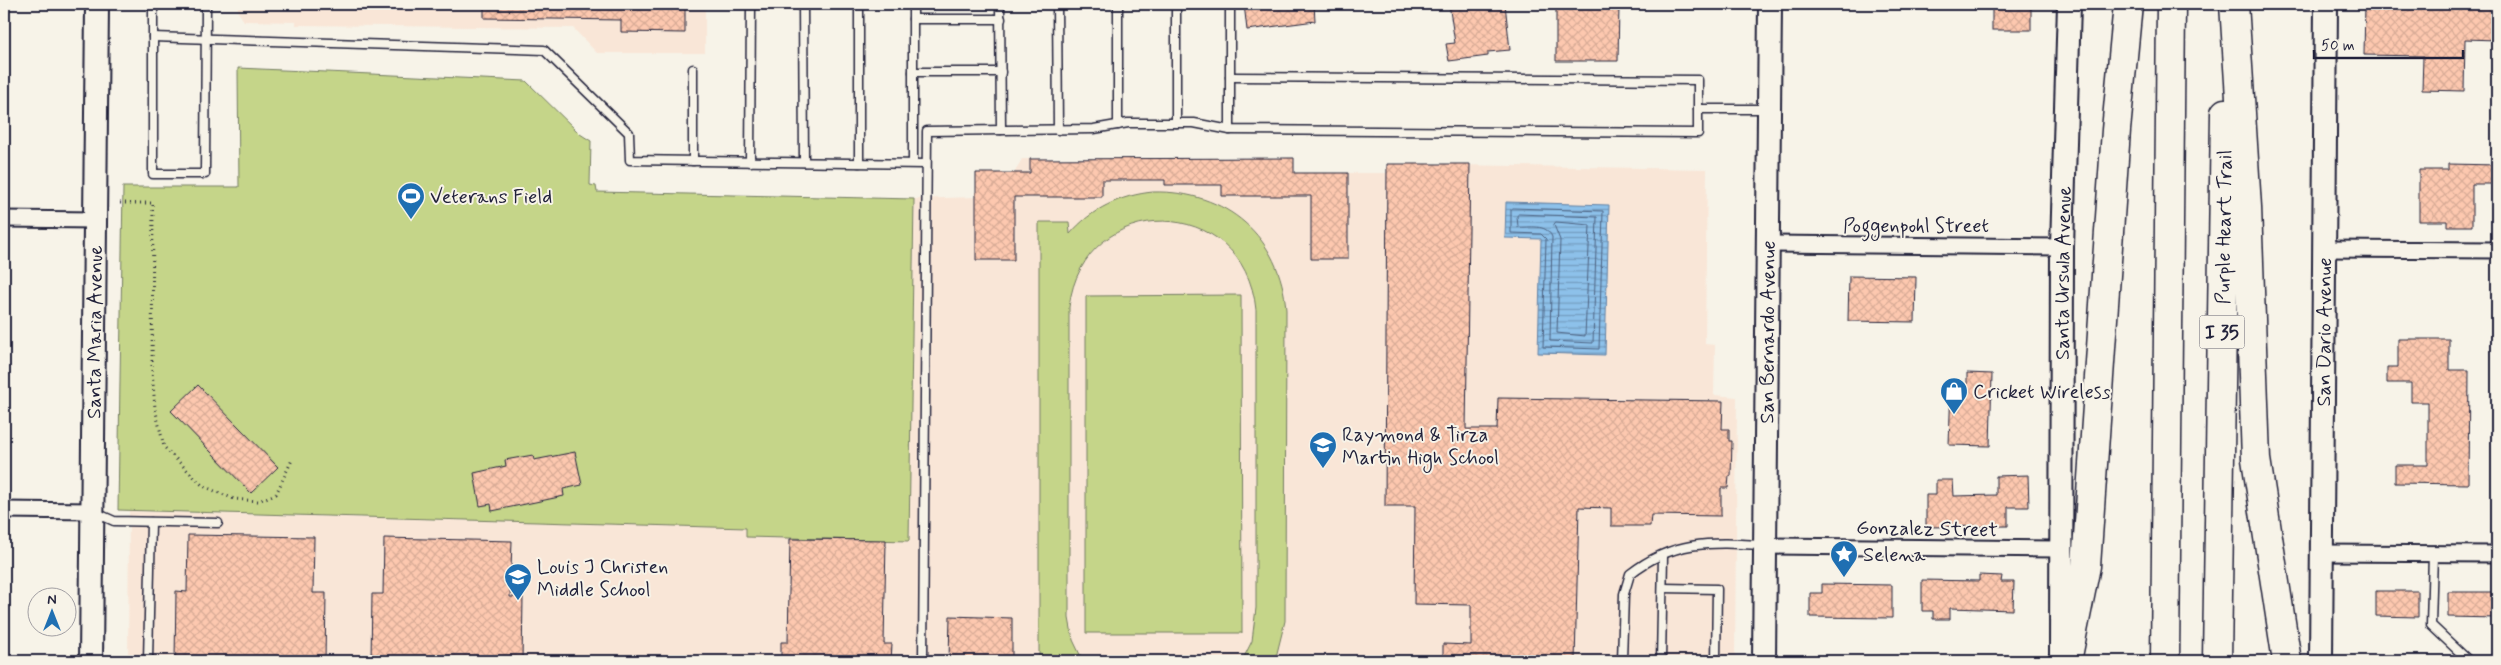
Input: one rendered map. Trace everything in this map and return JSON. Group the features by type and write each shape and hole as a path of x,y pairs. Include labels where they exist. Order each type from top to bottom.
{"highway":[{"path":"2067,661 2086,566 2116,130 2128,4"},
{"name":"I 35","path":"2166,661 2171,4"},
{"name":"Purple Heart Trail","path":"2217,661 2226,4"},
{"path":"2234,4 2247,207 2256,459 2287,661"}],"main road":[{"name":"Santa Maria Avenue","path":"91,661 97,4"},
{"name":"San Bernardo Avenue","path":"1764,661 1770,4"},
{"name":"Santa Ursula Avenue","path":"2061,661 2062,246 2069,4"},
{"name":"San Dario Avenue","path":"2321,661 2326,4"}],"street":[{"path":"4,219 95,220"},
{"name":"Poggenpohl Street","path":"1769,244 2062,246"},
{"path":"2324,249 2497,250"},
{"path":"4,510 93,511"},
{"name":"Gonzalez Street","path":"1765,546 2060,550"},
{"path":"2321,553 2497,554"}],"lane":[{"path":"154,4 153,174 205,174 206,4"},
{"path":"750,162 751,4"},
{"path":"803,4 804,162"},
{"path":"859,4 859,163"},
{"path":"913,4 913,164"},
{"path":"1000,4 1001,130"},
{"path":"1057,4 1058,130"},
{"path":"1118,4 1118,125"},
{"path":"1176,4 1176,123"},
{"path":"1230,4 1230,130"},
{"path":"913,19 1001,19"},
{"path":"153,37 206,37 544,50 628,133 630,160 926,164"},
{"path":"694,68 694,161"},
{"path":"913,72 1001,72"},
{"path":"923,661 926,132 1094,130 1118,125 1194,123 1230,130 1698,134 1698,80 1230,77"},
{"path":"1698,109 1770,109"},
{"path":"93,511 114,521 218,523"},
{"path":"148,661 151,522"},
{"path":"1622,661 1626,582 1630,574 1636,569 1684,546 1698,544 1765,546"},
{"path":"2432,554 2431,625 2469,661"},
{"path":"1662,661 1663,556"},
{"path":"1663,588 1717,589 1716,661"}],"path":[{"path":"120,203 153,203 152,371 155,408 164,447 203,486 234,499 258,501 276,494 292,460"}],"shaded area":[{"path":"238,4 705,4 705,53 597,53 573,28 296,25 296,22 244,21 238,12"},
{"name":"Raymond & Tirza Martin High School","path":"1294,158 1294,173 1387,173 1387,164 1707,169 1705,344 1715,345 1714,395 1737,397 1735,661 128,661 129,511 747,528 746,537 909,541 914,199 976,197 976,173 1014,173 1022,159"}],"green space":[{"path":"238,68 526,81 580,134 591,141 590,185 596,186 597,192 914,199 909,541 746,537 746,528 118,510 123,187 239,187"},
{"path":"1153,192 1179,194 1204,199 1226,209 1245,223 1261,240 1273,260 1282,284 1286,310 1285,621 1275,661 1242,661 1252,641 1256,608 1256,310 1245,272 1224,244 1196,227 1164,221 1131,226 1103,242 1081,269 1069,307 1069,618 1073,640 1083,661 1039,661 1039,222 1069,222 1070,234 1087,217 1107,205 1129,196"},
{"path":"1241,295 1242,633 1086,633 1086,296"}],"water":[{"path":"1506,202 1609,205 1605,355 1538,353 1541,239 1505,238"}],"building":[{"path":"484,4 685,4 685,33 621,32 621,20 484,18"},
{"path":"1244,4 1314,4 1315,21 1247,30"},
{"path":"1449,4 1505,4 1510,50 1488,52 1488,56 1449,61 1446,44 1455,43"},
{"path":"1556,4 1619,4 1618,61 1556,61"},
{"path":"1992,4 2031,4 2031,30 1992,30"},
{"path":"2365,4 2497,4 2497,40 2465,39 2464,91 2422,90 2423,56 2364,55"},
{"path":"1294,158 1294,173 1348,173 1348,259 1311,259 1311,196 1222,196 1222,185 1165,185 1165,180 1102,180 1102,197 1014,197 1014,260 976,260 976,173 1030,173 1030,159"},
{"path":"1387,164 1470,164 1466,429 1497,429 1498,398 1723,401 1722,429 1729,429 1729,441 1732,441 1731,476 1729,476 1728,488 1721,488 1721,516 1651,515 1650,526 1611,526 1611,508 1579,507 1575,661 1443,661 1443,644 1471,645 1471,605 1414,604 1415,506 1385,506"},
{"path":"2448,164 2497,165 2497,184 2472,184 2472,226 2447,226 2447,221 2419,221 2419,170 2448,170"},
{"path":"1849,276 1916,277 1915,322 1848,321"},
{"path":"2398,339 2449,339 2449,370 2469,370 2468,484 2395,483 2395,465 2428,465 2428,402 2411,402 2411,383 2387,383 2387,367 2398,367"},
{"path":"1967,373 1992,374 1990,446 1949,445 1951,384 1967,385"},
{"path":"198,385 278,467 251,493 171,411"},
{"path":"575,452 582,485 563,489 564,496 492,511 491,504 480,506 474,473 506,466 505,460 533,455 534,460"},
{"path":"2028,475 2029,507 2008,507 2008,526 1926,527 1926,495 1936,495 1936,480 1953,480 1954,496 1996,495 1996,476"},
{"path":"188,535 314,537 313,593 326,593 325,661 175,661 176,591 187,592"},
{"path":"384,538 512,541 510,597 523,597 522,661 371,661 372,594 383,594"},
{"path":"790,539 886,540 884,644 892,644 891,661 781,661 781,642 788,642"},
{"path":"1979,575 2002,576 2001,582 2014,582 2013,610 1950,608 1950,619 1933,619 1933,611 1922,611 1922,580 1979,581"},
{"path":"1822,584 1892,585 1892,618 1810,617 1810,593 1822,593"},
{"path":"2376,591 2418,591 2418,617 2376,616"},
{"path":"2448,592 2497,592 2497,618 2448,617"},
{"path":"950,616 1012,618 1012,661 949,661"}],"place":[{"name":"Veterans Field","path":"411,220"},
{"name":"Cricket Wireless","path":"1954,415"},
{"name":"Raymond & Tirza Martin High School","path":"1323,469"},
{"name":"Selena","path":"1844,578"},
{"name":"Louis J Christen Middle School","path":"518,601"}]}
